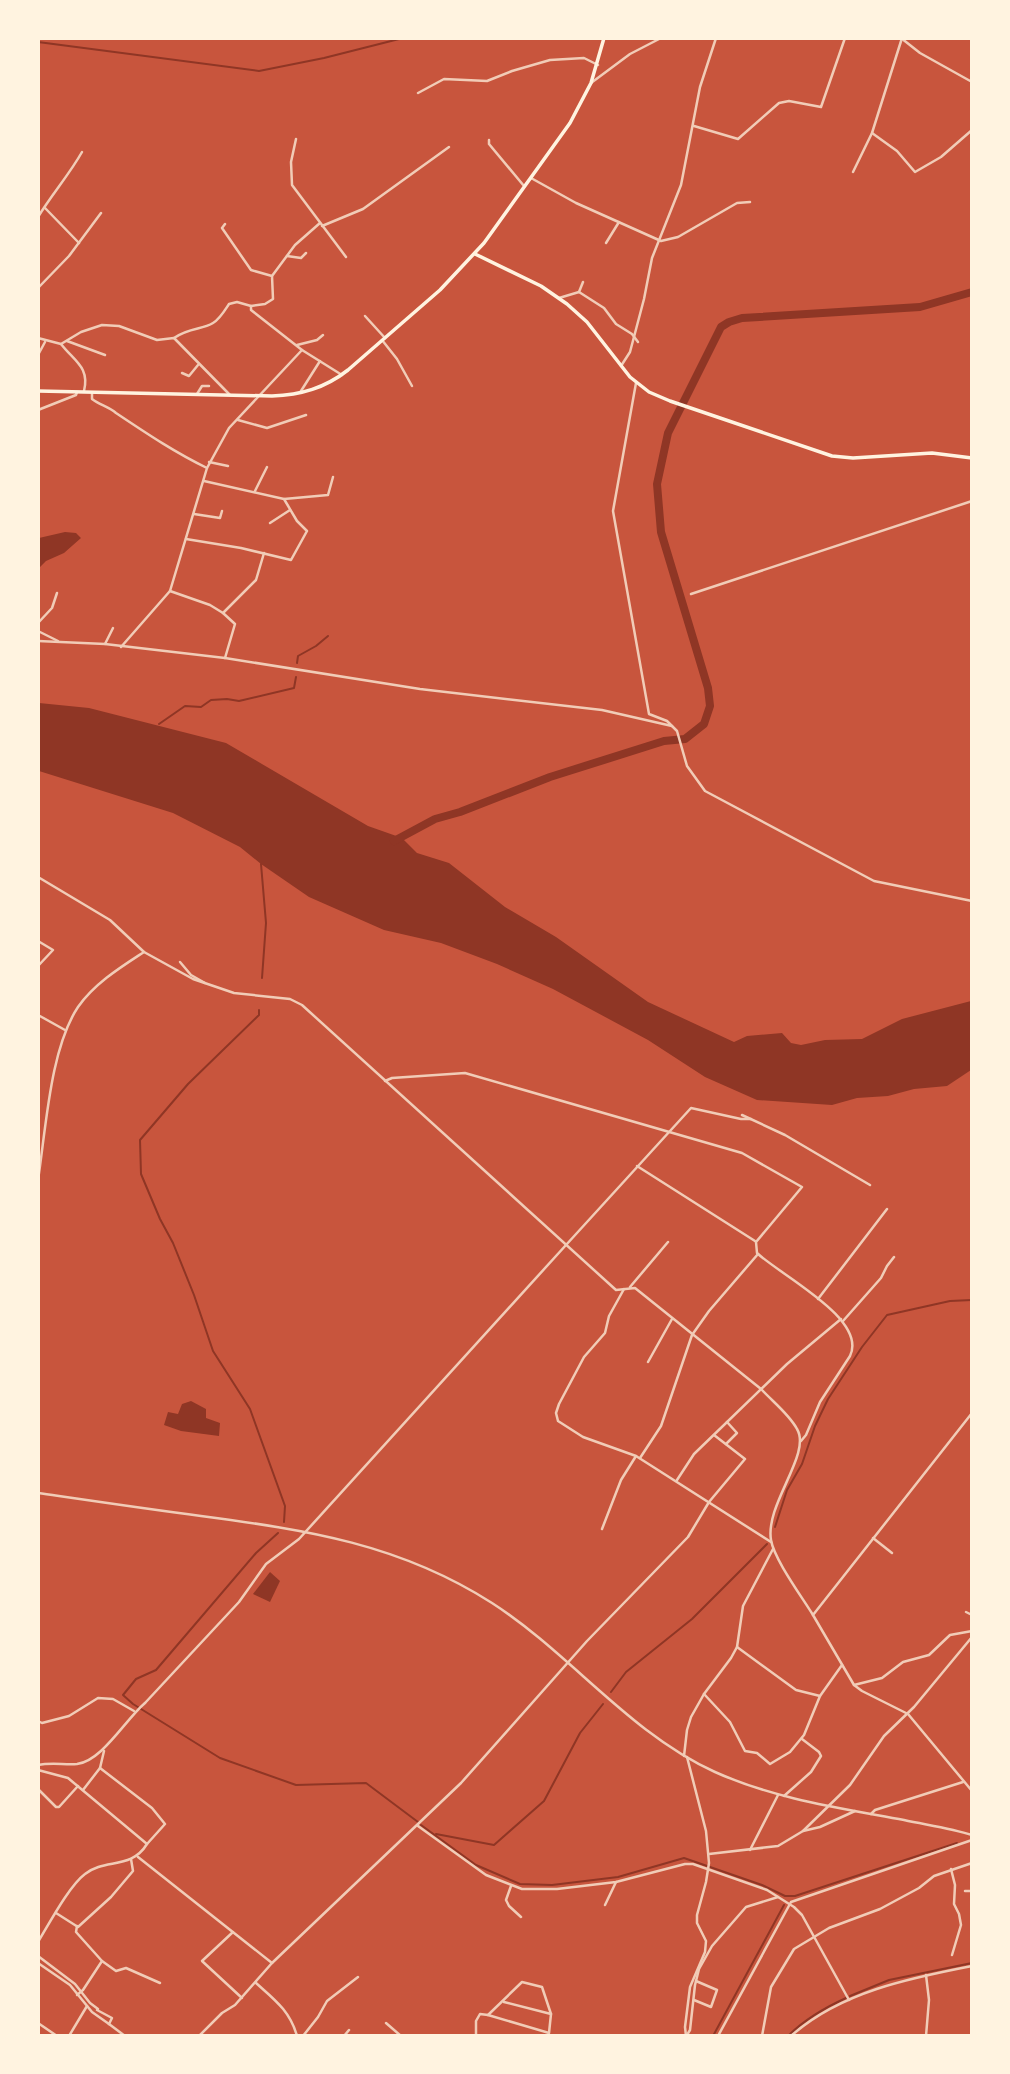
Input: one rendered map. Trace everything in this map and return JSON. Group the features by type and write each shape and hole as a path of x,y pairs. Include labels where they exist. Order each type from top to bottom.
{"main road":[{"path":"38,391 258,396 300,393 324,385 342,375 440,290 475,254 570,124 591,83 604,38"},
{"path":"475,254 559,298 587,322 636,383 654,394 838,457 932,453 971,458"}],"street":[{"path":"591,83 630,54 662,38"},
{"path":"620,366 630,352 658,241 681,185 700,87 716,38"},
{"path":"694,126 738,139 779,103 789,101 821,107 845,38"},
{"path":"853,172 872,133 901,39 919,53 971,82"},
{"path":"418,93 444,79 487,81 550,60 584,58 598,65"},
{"path":"872,133 897,151 915,172 941,157 971,130"},
{"path":"296,139 291,162 292,185 346,257"},
{"path":"489,139 489,144 525,187"},
{"path":"61,344 81,332 102,325 118,326 157,340 174,338 186,330 217,321 229,304 265,304 272,299 272,276 287,256 321,224 363,209 449,147"},
{"path":"38,217 68,177 82,152"},
{"path":"531,178 576,203 658,241 672,240 737,203 750,202"},
{"path":"44,207 79,243"},
{"path":"38,288 79,243 101,213"},
{"path":"606,243 619,222"},
{"path":"225,224 222,228 251,270 272,276"},
{"path":"287,256 301,258 306,253"},
{"path":"579,292 583,282"},
{"path":"559,298 579,292 604,308 616,324 638,342"},
{"path":"251,306 251,310 302,350 342,375"},
{"path":"365,316 397,359 412,386"},
{"path":"297,345 317,340 323,335"},
{"path":"38,338 61,344 81,365 86,380 83,392"},
{"path":"174,338 230,395"},
{"path":"38,355 46,341"},
{"path":"67,341 105,355"},
{"path":"121,647 170,591 209,462 229,428 302,350"},
{"path":"300,393 320,361"},
{"path":"182,373 189,376 198,365"},
{"path":"636,383 613,511 649,714 667,721 677,731 687,766 705,791 874,881 971,901"},
{"path":"197,394 202,386 209,386"},
{"path":"38,410 76,395 77,392"},
{"path":"92,392 95,402 113,410 166,448 207,468"},
{"path":"238,419 267,428 306,415"},
{"path":"209,462 228,466"},
{"path":"254,491 267,467"},
{"path":"204,481 284,499 328,495 333,477"},
{"path":"186,539 291,560 307,531 284,499"},
{"path":"691,594 971,500"},
{"path":"270,523 290,510"},
{"path":"194,514 220,517 222,511"},
{"path":"223,612 256,580 264,553"},
{"path":"170,591 223,612 235,624 225,658"},
{"path":"38,623 52,608 57,593"},
{"path":"105,644 113,628"},
{"path":"38,631 61,642"},
{"path":"38,641 105,644 225,658 395,685 602,710 672,726"},
{"path":"38,877 110,920 144,952 193,979 258,997 290,999 302,1005 616,1290 630,1287 668,1242"},
{"path":"38,941 53,950 38,966"},
{"path":"38,1180 56,1066 65,1030 79,1005 97,986 144,952"},
{"path":"180,962 191,975 211,986"},
{"path":"38,1015 65,1030"},
{"path":"384,1081 465,1073 742,1153 802,1187 756,1242"},
{"path":"38,1767 51,1762 77,1764 98,1755 104,1749 239,1602 267,1564 290,1548 306,1531 691,1108 751,1119"},
{"path":"742,1115 785,1135 870,1185"},
{"path":"637,1166 756,1242 758,1254 818,1299 842,1320 852,1336 853,1352 820,1402 801,1441"},
{"path":"818,1299 887,1209"},
{"path":"603,1529 621,1480 662,1426 692,1335 758,1254"},
{"path":"677,1481 694,1454 761,1389 842,1320 881,1278 894,1257"},
{"path":"630,1287 635,1288 761,1389 793,1423 801,1441 800,1454 776,1503 771,1526 773,1549 854,1685 908,1714 971,1791"},
{"path":"624,1289 609,1316 605,1333 584,1357 559,1404 557,1417 574,1433 638,1457 771,1542"},
{"path":"648,1362 672,1319"},
{"path":"813,1615 971,1413"},
{"path":"726,1444 737,1433 727,1422"},
{"path":"199,2035 242,1998 272,1964 461,1783 637,1587 683,1543 709,1502 745,1459 714,1435"},
{"path":"38,1493 306,1531 359,1543 429,1569 491,1603 529,1629 637,1723 685,1757 733,1780 778,1795 971,1838"},
{"path":"873,1538 892,1553"},
{"path":"686,2035 690,1987 705,1952 706,1941 697,1914 709,1863 705,1822 685,1757 688,1724 704,1693 737,1647 743,1606 773,1549"},
{"path":"966,1612 971,1615"},
{"path":"854,1685 882,1678 903,1662 929,1656 950,1635 971,1630"},
{"path":"709,1854 784,1844 803,1831 855,1778 884,1736 908,1714 945,1672 971,1637"},
{"path":"737,1647 796,1690 820,1696"},
{"path":"704,1693 730,1722 743,1749 757,1753 768,1763 778,1760 802,1739 820,1696 842,1665"},
{"path":"38,1721 42,1723 69,1716 97,1698 113,1699 138,1709"},
{"path":"784,1796 811,1772 821,1756 802,1739"},
{"path":"83,1790 100,1768 104,1749"},
{"path":"38,1767 68,1778 147,1844"},
{"path":"38,1942 86,1873 138,1857 165,1824 152,1808 100,1768"},
{"path":"871,1814 875,1810 964,1782"},
{"path":"38,1789 59,1807 78,1786"},
{"path":"750,1850 778,1795"},
{"path":"803,1831 820,1827 855,1811"},
{"path":"418,1826 486,1875 522,1889 557,1889 616,1882 685,1864 767,1890 798,1909 815,1935 849,2000"},
{"path":"718,2035 789,1904 971,1838"},
{"path":"138,1857 272,1964"},
{"path":"131,1859 133,1871 111,1897 78,1926 76,1932 102,1961 116,1971 126,1968 160,1983"},
{"path":"762,2035 771,1987 793,1949 835,1925 880,1909 919,1888 934,1876 971,1863"},
{"path":"951,1869 955,1885 954,1907 959,1914 961,1925 952,1955"},
{"path":"605,1905 616,1882"},
{"path":"512,1885 506,1900 522,1917"},
{"path":"965,1891 971,1891"},
{"path":"686,2035 690,2030 696,1981 712,1946 746,1907 778,1897"},
{"path":"56,1913 78,1926"},
{"path":"233,1932 202,1961 242,1998"},
{"path":"38,1956 71,1983 77,1995 94,2014 125,2035"},
{"path":"77,1995 102,1961"},
{"path":"38,1963 82,1991 90,2003 112,2018 110,2024"},
{"path":"791,2035 823,2012 887,1985 971,1966"},
{"path":"54,1973 57,1969"},
{"path":"926,1975 929,2000 926,2035"},
{"path":"303,2035 327,2001 358,1977"},
{"path":"693,1999 711,2007 717,1990 696,1981"},
{"path":"477,2035 476,2021 480,2014 549,2033 551,2014 542,1987 522,1982 488,2015"},
{"path":"256,1983 285,2008 297,2035"},
{"path":"504,2001 551,2014"},
{"path":"69,2035 87,2006"},
{"path":"94,2014 98,2009"},
{"path":"38,2023 57,2035"},
{"path":"386,2023 401,2035"},
{"path":"344,2035 349,2030"}],"shaded area":[{"path":"65,532 76,533 81,538 64,553 46,561 39,568 39,538"},
{"path":"39,703 89,708 226,743 368,826 402,838 417,853 449,863 505,907 556,937 648,1002 734,1042 747,1036 782,1033 791,1043 801,1045 825,1040 862,1039 902,1019 971,1001 971,1070 947,1086 914,1089 888,1096 857,1098 832,1105 757,1100 705,1077 648,1040 553,989 441,943 384,930 309,897 240,847 173,813 39,771"},
{"path":"191,1401 206,1409 206,1418 220,1423 219,1436 181,1431 164,1425 168,1412 178,1414 182,1404"},
{"path":"270,1572 280,1581 270,1602 253,1594"}],"waterway":[{"path":"38,42 259,71 403,38"},
{"path":"394,841 435,819 550,777 664,741 685,739 704,724 710,706 708,688 661,532 657,484 668,433 721,327 742,318 920,307 972,292"},
{"path":"297,663 298,656 328,636"},
{"path":"159,724 185,706 201,707 211,700 239,701 294,688 296,677"},
{"path":"261,864 266,923 262,978"},
{"path":"259,1010 259,1015 188,1084 140,1140 141,1174 173,1243 213,1351 250,1409 285,1506 284,1522"},
{"path":"775,1527 787,1490 802,1464 828,1399 887,1315 950,1301 972,1300"},
{"path":"278,1533 256,1553 156,1670 136,1679 123,1695 133,1704 220,1758 296,1785 366,1783 418,1822"},
{"path":"611,1692 626,1672 692,1619 767,1544"},
{"path":"436,1834 494,1845 544,1801 580,1733 603,1704"},
{"path":"421,1825 476,1865 520,1884 552,1885 618,1877 684,1858 762,1885 785,1896 795,1896 957,1843"},
{"path":"713,2036 784,1905"},
{"path":"850,1996 889,1980 972,1963"},
{"path":"788,2036 815,2014 846,1998"}]}
